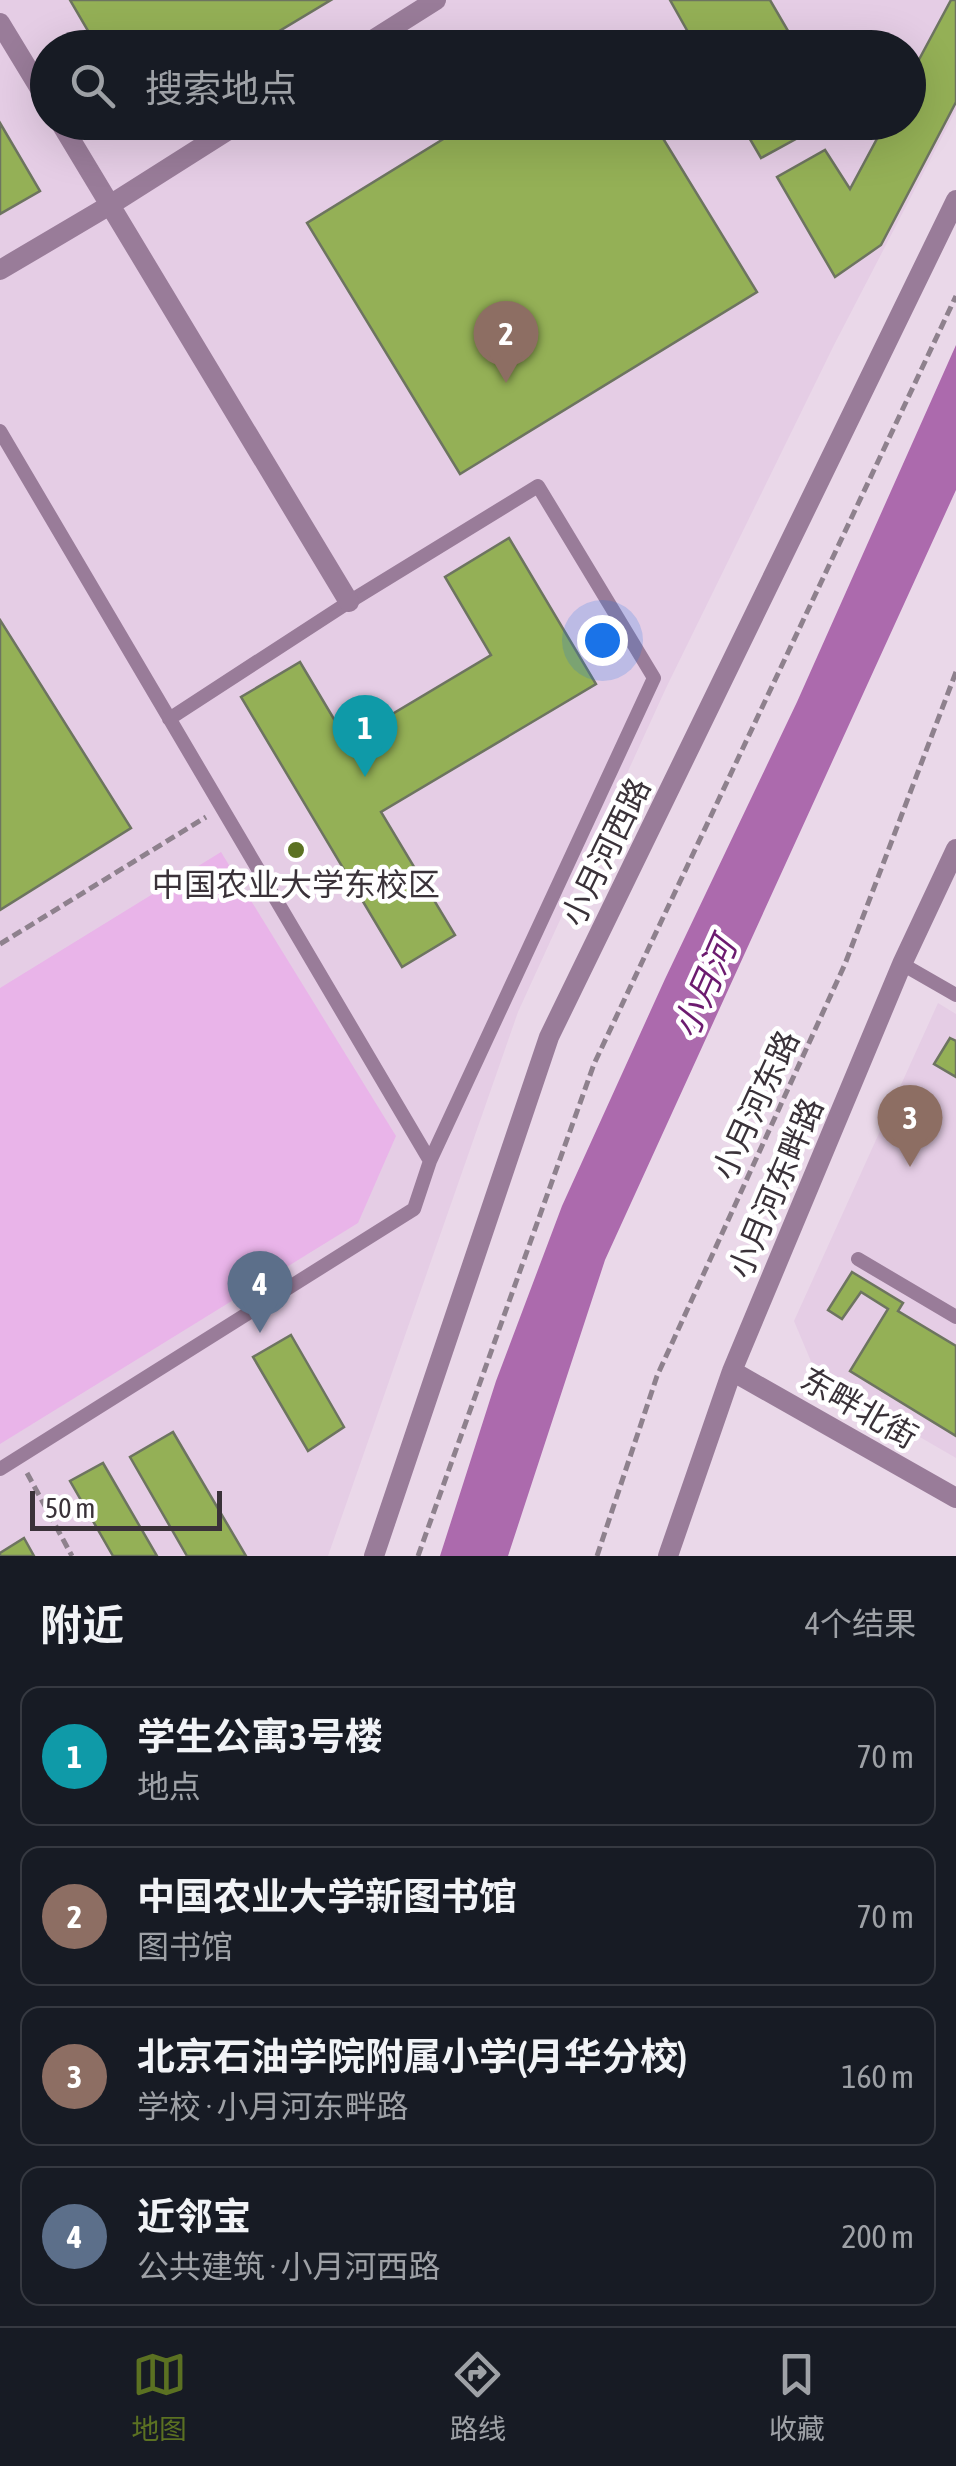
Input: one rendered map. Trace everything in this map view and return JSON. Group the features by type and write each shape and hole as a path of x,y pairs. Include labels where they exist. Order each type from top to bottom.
{"street":[{"path":"388,30 436,0"},
{"path":"0,23 30,72"},
{"path":"71,140 349,602"},
{"path":"0,270 213,140"},
{"name":"小月河西路","path":"374,1556 549,1037 956,200"},
{"name":"小月河东畔路","path":"668,1556 732,1371 902,964 956,850"},
{"name":"东畔北街","path":"732,1371 956,1498"}],"lane":[{"path":"0,431 430,1161"},
{"path":"0,1469 414,1209 430,1161 654,678 538,486 169,719"},
{"path":"902,964 956,995"},
{"path":"858,1258 956,1317"}],"path":[{"path":"418,1556 594,1064 956,296"},
{"name":"小月河东路","path":"597,1556 657,1376 845,964 956,672"},
{"path":"0,944 221,807"},
{"path":"18,1457 72,1556"}],"shaded area":[{"name":"中国农业大学东校区","path":"0,0 956,0 956,110 834,345 666,688 518,1012 328,1556 0,1556"},
{"path":"221,852 396,1136 358,1223 0,1444 0,988"},
{"path":"938,1003 956,1014 956,1458 818,1378 794,1321"}],"water":[{"name":"小月河","path":"956,345 956,490 605,1260 508,1556 440,1556 496,1381 562,1206 797,702"}],"building":[{"path":"70,0 331,0 281,30 88,30"},
{"path":"670,0 770,0 788,30 687,30"},
{"path":"951,0 956,0 956,102 881,245 835,277 777,177 825,150 850,189 876,140 926,140 926,47"},
{"path":"0,123 40,191 0,214"},
{"path":"442,140 664,140 757,292 460,474 307,223"},
{"path":"750,140 794,140 761,158"},
{"path":"509,538 596,684 381,812 455,935 402,967 241,697 300,662 347,741 491,655 445,577"},
{"path":"0,620 131,828 0,910"},
{"path":"950,1038 956,1041 956,1077 934,1064"},
{"path":"852,1272 903,1303 898,1311 956,1346 956,1436 850,1371 888,1309 861,1292 842,1319 828,1310"},
{"path":"291,1335 344,1427 308,1451 253,1357"},
{"path":"173,1432 246,1556 187,1556 130,1457"},
{"path":"103,1463 157,1556 113,1556 70,1481"},
{"path":"24,1538 34,1556 0,1556 0,1553"}],"place":[{"name":"中国农业大学新图书馆","path":"506,383"},
{"name":"学生公寓3号楼","path":"365,777"},
{"name":"中国农业大学东校区","path":"296,850"},
{"name":"北京石油学院附属小学(月华分校)","path":"910,1167"},
{"name":"近邻宝","path":"260,1333"}]}
